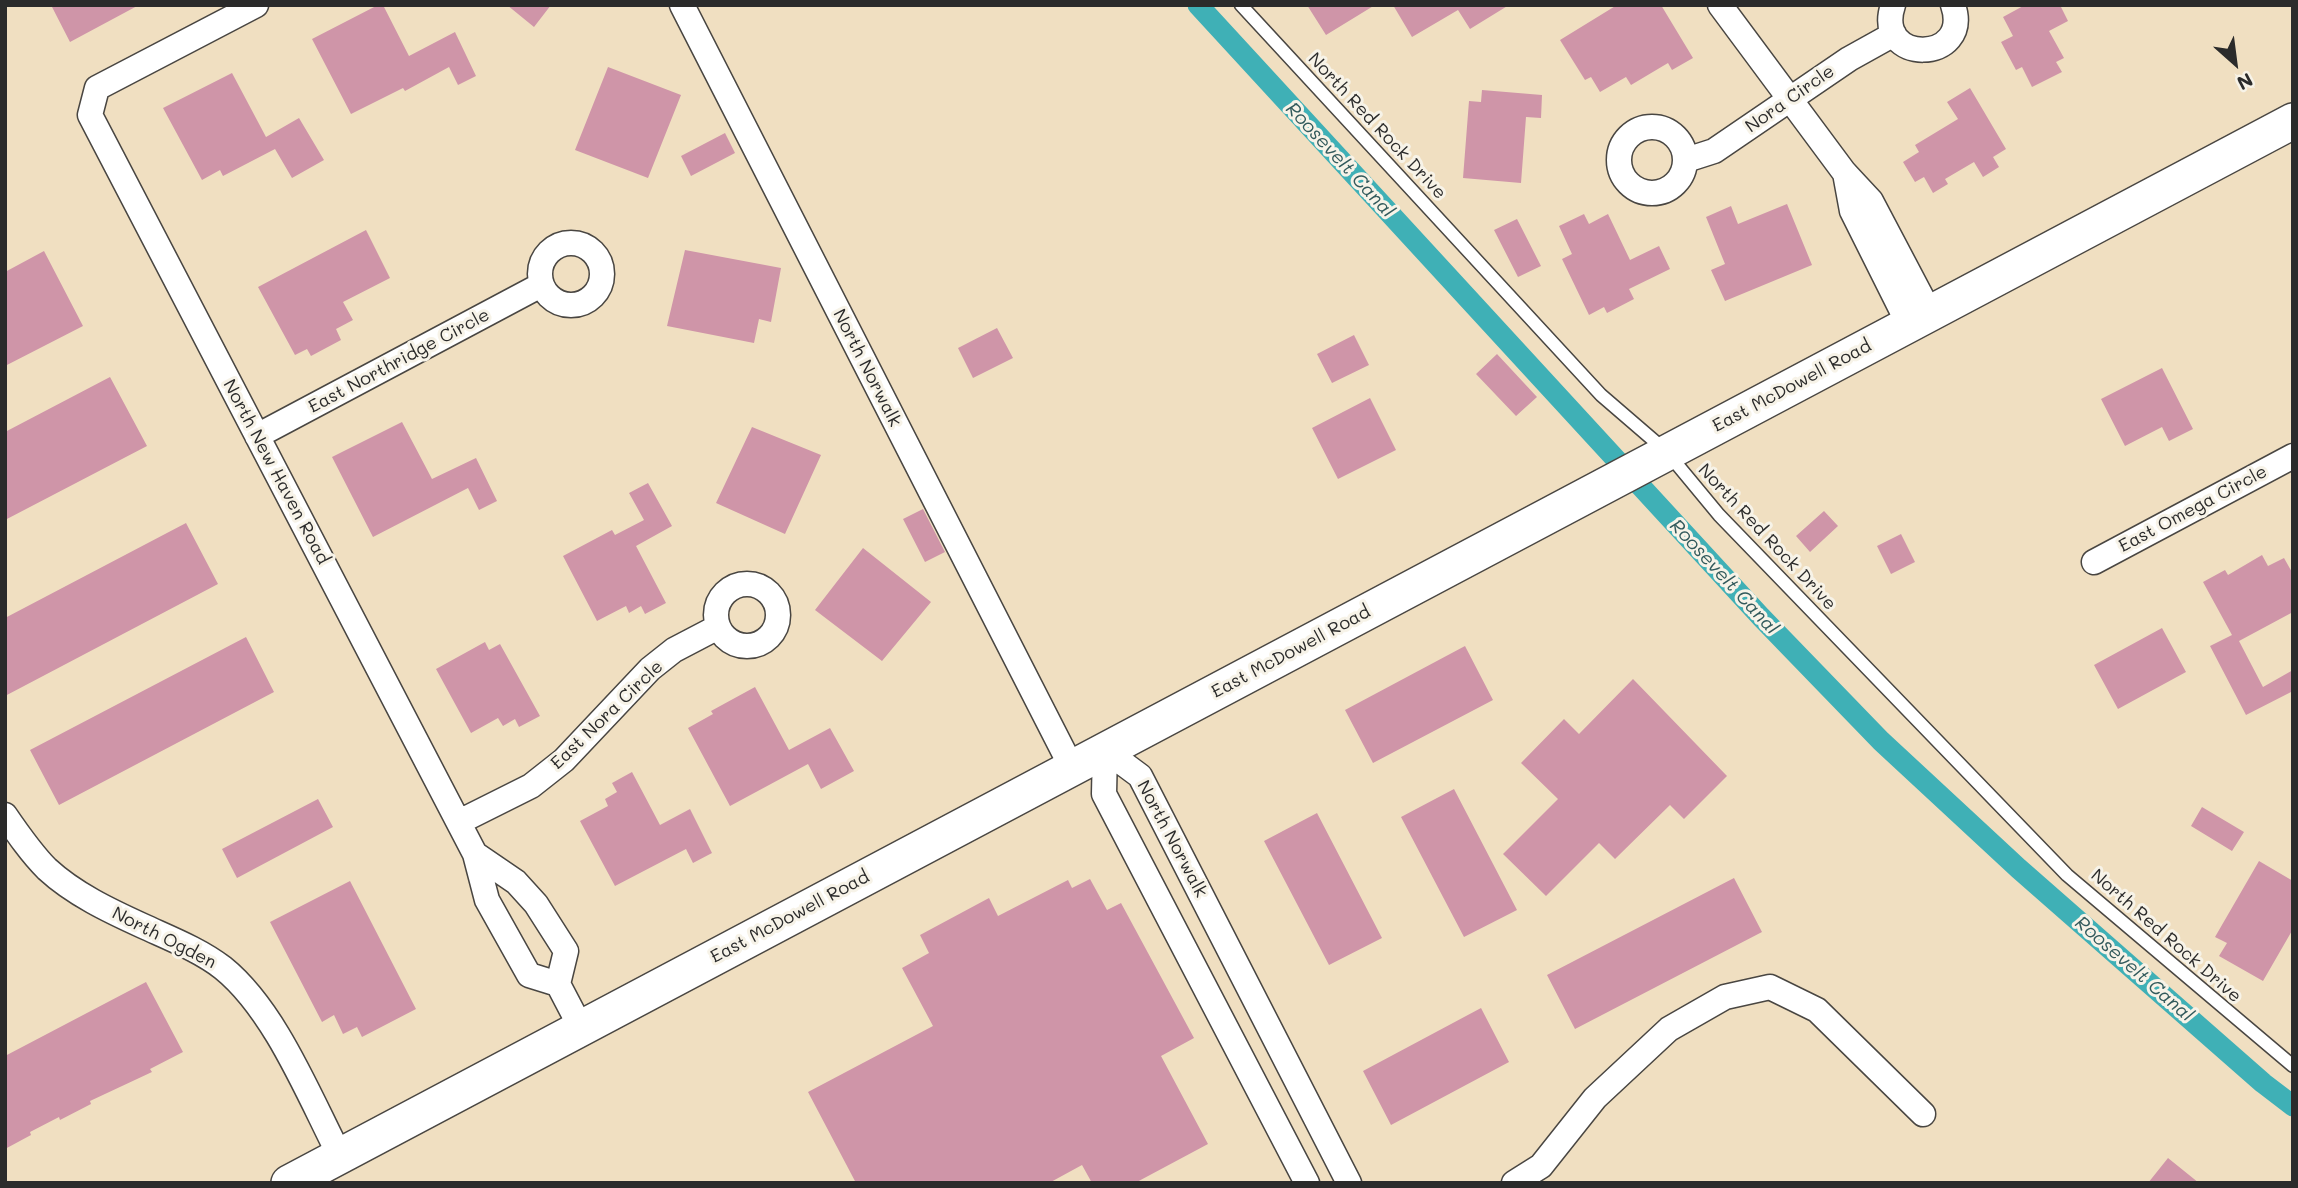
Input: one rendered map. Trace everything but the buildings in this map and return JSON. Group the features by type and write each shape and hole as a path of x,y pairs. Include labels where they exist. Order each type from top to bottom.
{"main road":[{"name":"East McDowell Road","path":"289,1183 2293,121"}],"street":[{"name":"North New Haven Road","path":"256,5 97,88 90,115 475,853 487,900 529,975 558,984 566,951 536,904 516,882 475,853"},
{"name":"North Norwalk","path":"682,5 1072,768"},
{"path":"1720,5 1844,172 1871,201 1919,319"},
{"path":"1893,5 1890,24 1900,43 1909,48 1930,50 1941,46 1954,30 1956,19 1953,5"},
{"name":"Nora Circle","path":"1686,160 1714,152 1849,59 1894,34"},
{"name":"East Northridge Circle","path":"257,436 541,285"},
{"name":"East Omega Circle","path":"2094,562 2293,456"},
{"name":"East Nora Circle","path":"459,822 531,786 564,760 650,669 674,650 718,627"},
{"name":"North Norwalk","path":"1105,750 1140,776 1349,1183"},
{"path":"1105,750 1104,794 1307,1183"},
{"name":"North Ogden","path":"5,815 26,846 48,869 72,888 97,904 186,947 222,968 255,1000 283,1046 340,1156"},
{"path":"558,984 581,1028"},
{"path":"1514,1183 1541,1166 1595,1098 1669,1029 1725,997 1770,987 1817,1010 1923,1114"}],"lane":[{"name":"North Red Rock Drive","path":"1241,5 1601,395 2067,875 2293,1066"}],"waterway":[{"name":"Roosevelt Canal","path":"1198,5 1761,617 1881,741 2018,868 2263,1083 2293,1106"}]}
